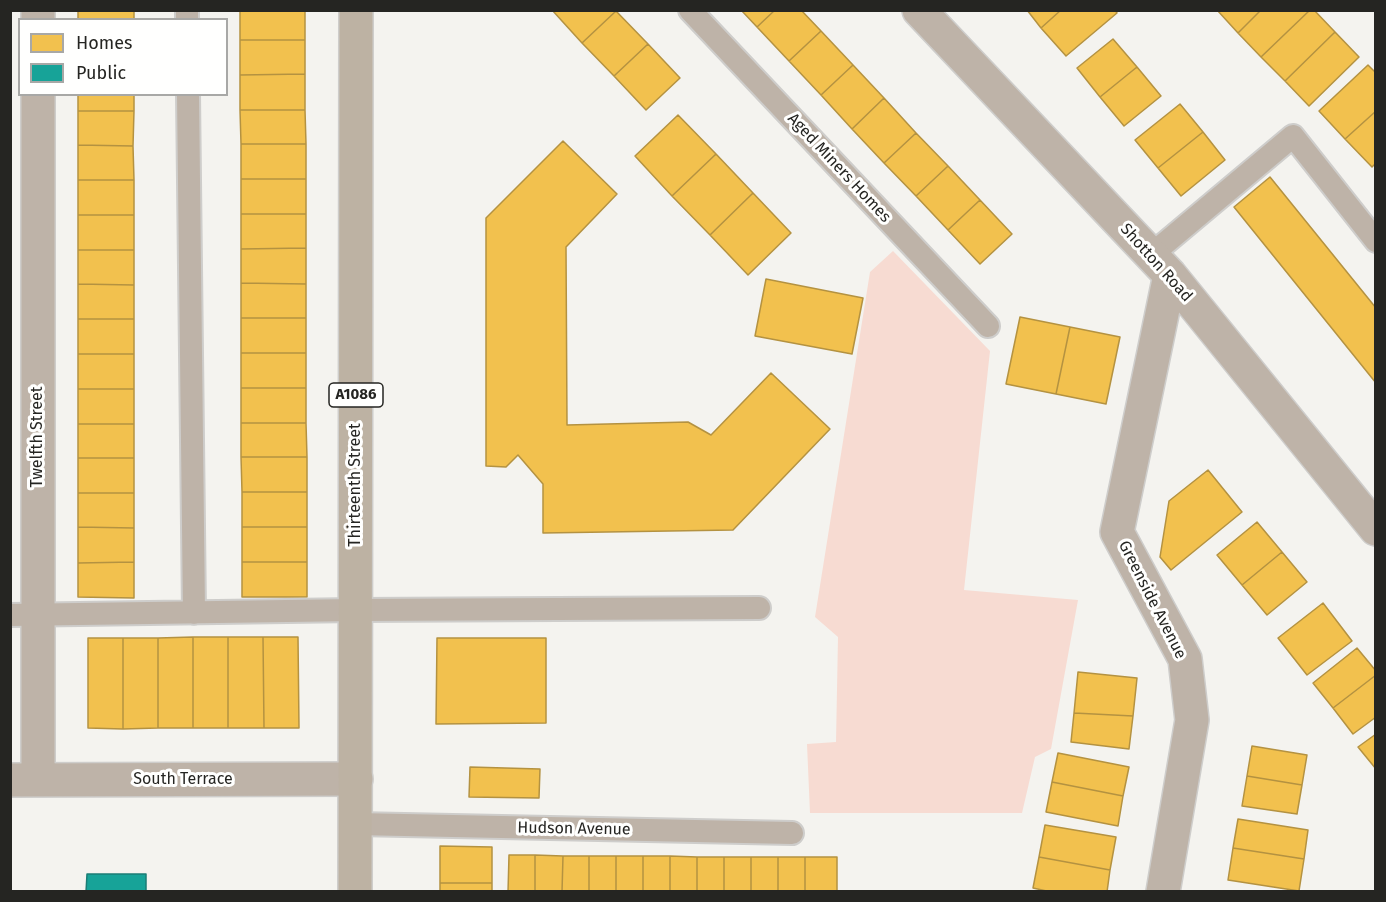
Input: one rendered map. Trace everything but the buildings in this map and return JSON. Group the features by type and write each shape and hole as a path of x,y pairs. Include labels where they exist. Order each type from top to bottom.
{"main road":[{"name":"Thirteenth Street","path":"356,10 356,779"},
{"name":"A1086","path":"355,891 356,779"}],"street":[{"name":"Shotton Road","path":"919,10 1160,265 1376,529"},
{"name":"Twelfth Street","path":"24,780 24,615 38,96"},
{"name":"Greenside Avenue","path":"1160,265 1117,532 1185,659 1192,720 1163,891"},
{"name":"South Terrace","path":"24,780 356,779"}],"lane":[{"name":"Aged Miners Homes","path":"690,10 988,326"},
{"path":"188,96 194,613"},
{"path":"1160,265 1293,136 1376,241"},
{"path":"24,615 356,610 759,608"},
{"name":"Hudson Avenue","path":"356,824 792,833"}],"shaded area":[{"path":"893,251 990,351 964,590 1078,600 1051,749 1035,757 1022,813 810,813 807,744 836,742 838,637 815,617 870,272"}]}
